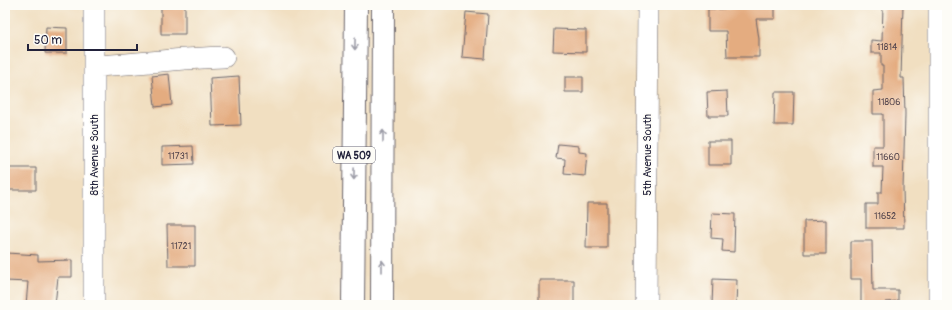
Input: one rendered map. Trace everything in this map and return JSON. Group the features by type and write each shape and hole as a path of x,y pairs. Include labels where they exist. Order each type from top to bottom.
{"highway":[{"name":"WA 509","path":"353,305 356,5"},
{"name":"WA 509","path":"382,305 383,5"}],"street":[{"name":"8th Avenue South","path":"94,5 94,305"},
{"name":"5th Avenue South","path":"646,305 648,5"},
{"path":"939,305 940,5"},
{"path":"94,66 144,63 181,58 224,57"}],"building":[{"path":"161,5 185,5 185,34 161,34"},
{"path":"731,5 775,5 775,19 756,19 759,39 759,57 727,57 726,31 708,31 708,9 731,9"},
{"path":"883,5 903,5 901,78 904,78 905,114 903,189 904,228 866,228 866,204 878,204 878,192 882,192 883,167 873,167 873,146 883,146 883,114 873,114 873,91 883,90 883,66 881,66 881,53 871,53 871,40 882,41"},
{"path":"466,12 488,14 485,59 462,57"},
{"path":"46,27 67,28 67,53 45,53"},
{"path":"554,29 586,30 586,52 553,51"},
{"path":"169,74 172,105 155,107 152,76"},
{"path":"239,76 241,125 212,126 210,78"},
{"path":"565,77 583,77 583,92 565,92"},
{"path":"727,91 728,116 708,116 707,92"},
{"path":"775,92 794,92 793,125 774,125"},
{"path":"708,141 731,141 731,165 708,165"},
{"path":"558,144 579,146 579,152 587,153 585,176 564,174 565,159 556,158"},
{"path":"193,146 194,164 162,165 162,147"},
{"path":"5,168 36,168 36,190 5,190"},
{"path":"587,203 607,203 607,248 586,248"},
{"path":"712,213 735,214 734,252 722,251 723,239 711,238"},
{"path":"826,220 826,254 804,254 804,221"},
{"path":"167,225 195,225 195,266 168,266"},
{"path":"851,241 872,241 873,290 898,290 898,301 886,302 886,305 861,305 861,279 851,279"},
{"path":"7,253 38,255 38,261 72,260 72,277 58,277 55,305 26,305 28,282 6,281"},
{"path":"713,279 737,280 736,305 712,305"},
{"path":"539,280 574,280 574,305 539,305"}]}
